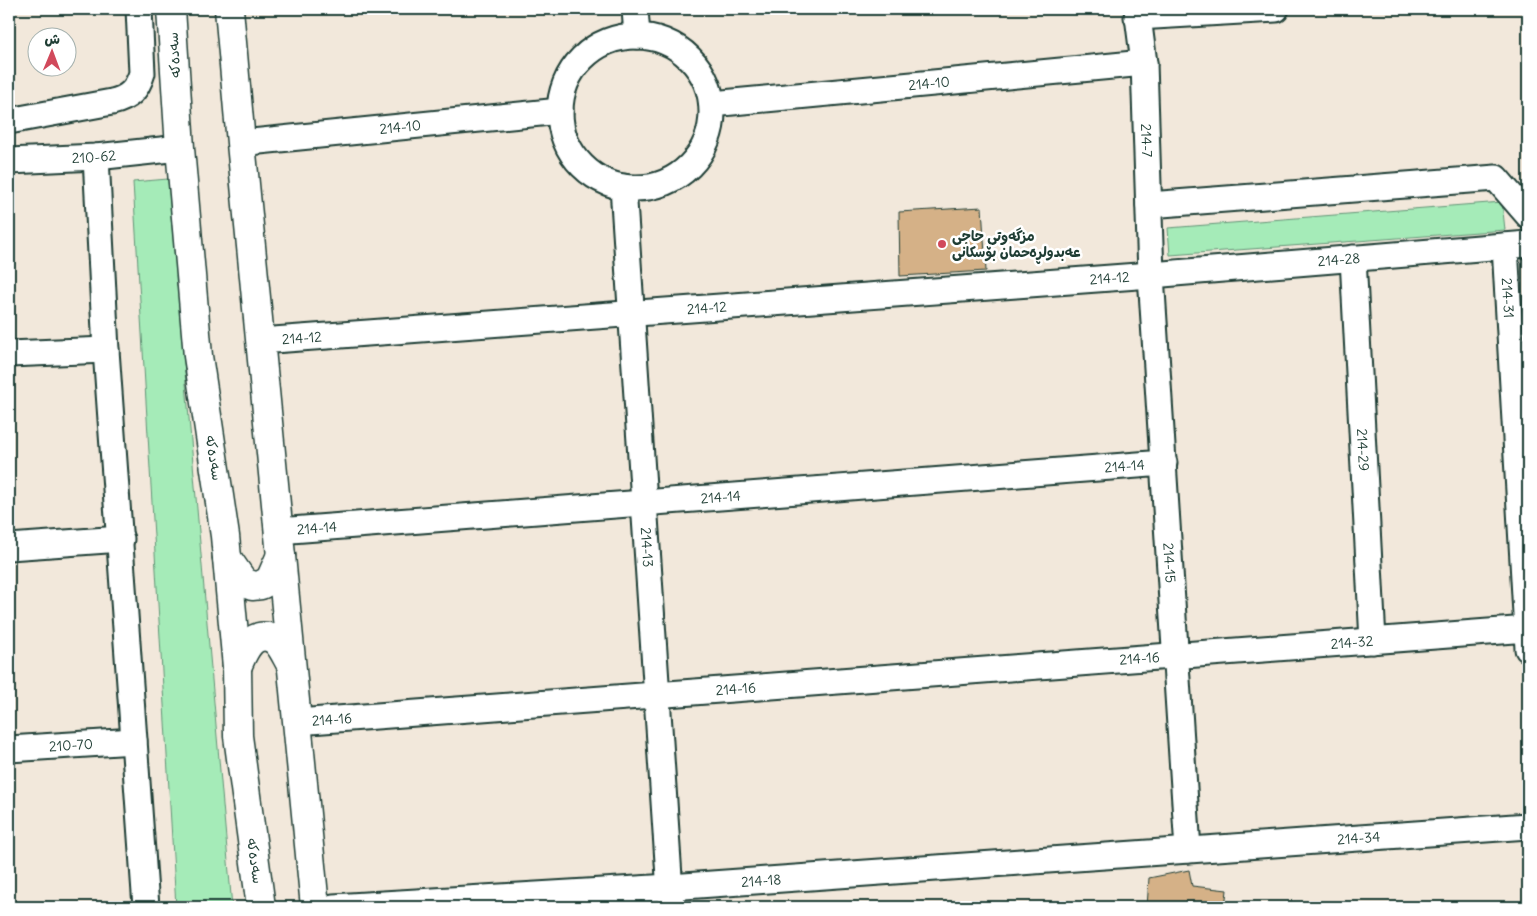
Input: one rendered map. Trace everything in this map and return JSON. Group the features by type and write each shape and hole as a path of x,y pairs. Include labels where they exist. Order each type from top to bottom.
{"main road":[{"name":"سەدەکە","path":"171,9 180,148 198,356 225,536 237,667 238,736 261,907"},
{"path":"229,9 314,907"},
{"path":"227,558 243,581 252,586 261,585 270,580 280,543"},
{"path":"237,667 250,643 255,638 262,636 270,637 276,641 290,663"}],"street":[{"path":"9,121 112,102 129,96 140,82 142,73 139,9"},
{"path":"634,9 637,36"},
{"path":"1137,13 1276,9"},
{"name":"214-7","path":"1137,13 1144,64 1152,275"},
{"path":"637,36 659,39 679,49 696,64 707,83 712,104 711,128 703,150 688,168 669,181 646,188 623,187 602,180 585,168 571,152 563,132 560,111 564,87 575,67 592,50 614,39 637,36"},
{"name":"214-10","path":"712,104 1144,64"},
{"name":"214-10","path":"241,143 560,111"},
{"name":"210-62","path":"9,161 96,157 180,148"},
{"path":"96,157 106,350 146,907"},
{"path":"1149,205 1496,178 1528,215"},
{"name":"214-13","path":"623,187 671,897"},
{"name":"214-28","path":"1152,275 1517,245"},
{"name":"214-31","path":"1517,245 1528,636"},
{"name":"214-29","path":"1353,258 1374,641"},
{"name":"214-12","path":"260,341 1152,275"},
{"name":"214-15","path":"1152,275 1188,850"},
{"path":"9,354 106,350"},
{"name":"214-14","path":"280,543 644,503 1164,463"},
{"path":"9,547 120,539"},
{"name":"214-32","path":"1175,656 1374,641 1528,636"},
{"name":"214-16","path":"297,722 1175,656"},
{"name":"210-70","path":"9,749 134,741"},
{"name":"214-34","path":"1188,850 1528,826"},
{"name":"214-18","path":"333,907 671,897 1188,850"}],"green space":[{"path":"168,179 232,907 176,907 133,182"},
{"path":"1502,202 1505,230 1170,255 1168,228"}],"building":[{"path":"982,207 986,271 900,276 899,212"},
{"path":"1189,870 1192,886 1227,890 1225,907 1147,907 1149,878"}],"place":[{"name":"مزگەوتی حاجی عەبدولڕەحمان بۆسکانی","path":"942,244"}]}
